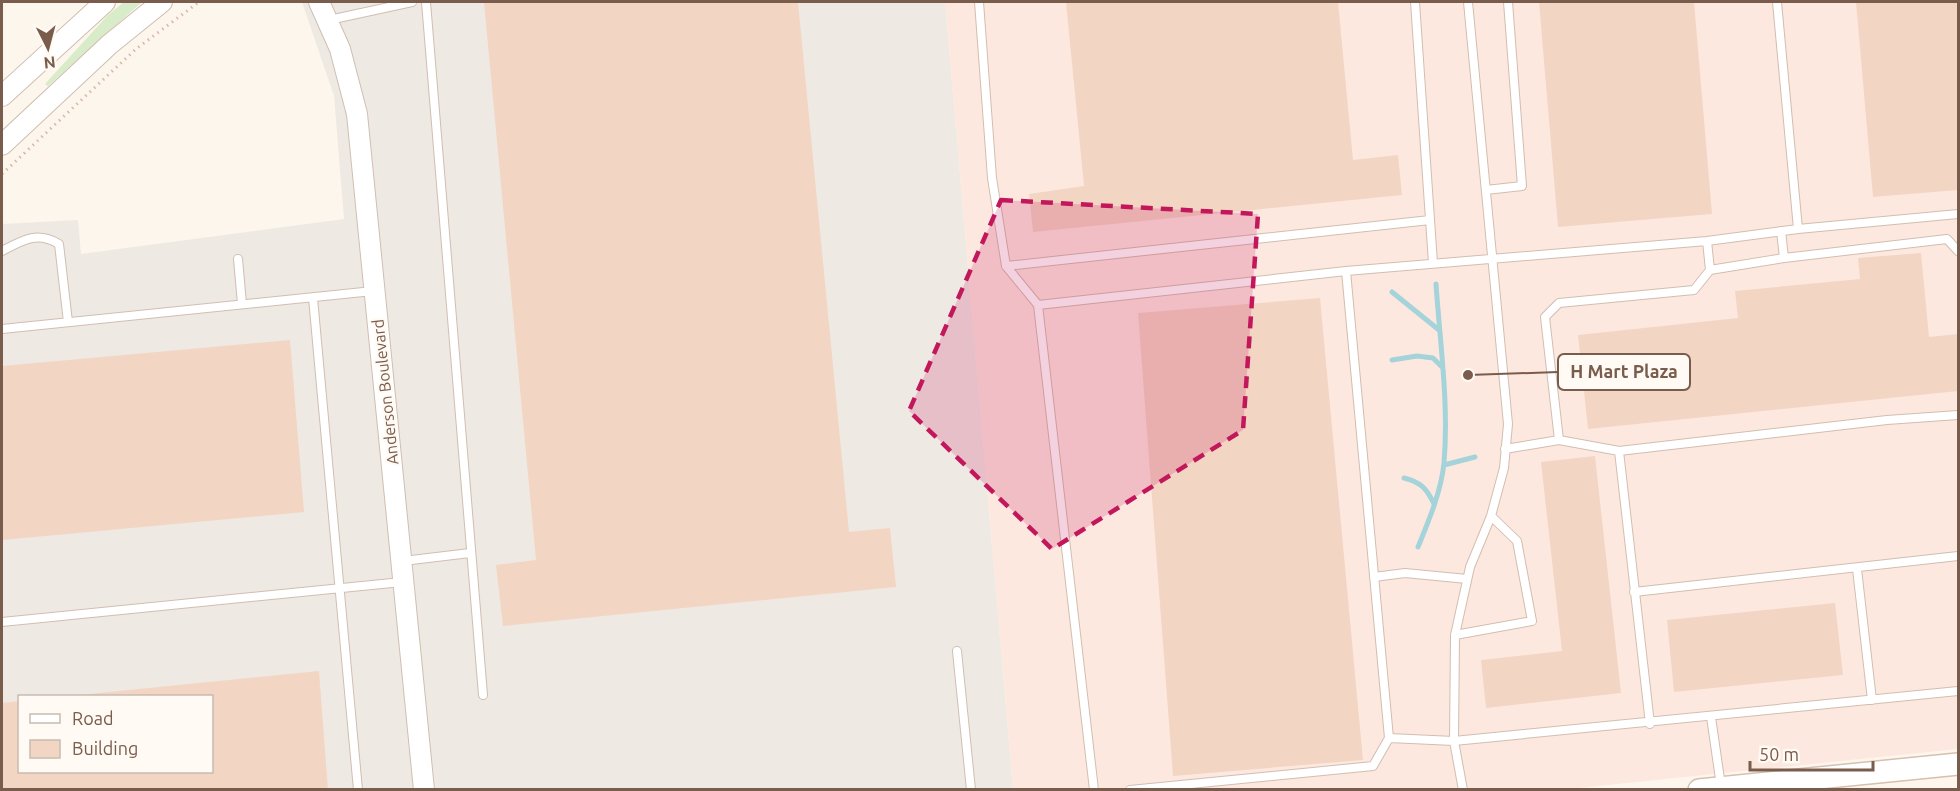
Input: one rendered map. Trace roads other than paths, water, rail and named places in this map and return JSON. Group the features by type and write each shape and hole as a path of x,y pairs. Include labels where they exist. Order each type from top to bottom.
{"main road":[{"path":"1699,789 1959,764"}],"street":[{"path":"2,96 105,2"},
{"path":"2,145 78,72 162,2"},
{"name":"Anderson Boulevard","path":"319,2 340,49 357,114 424,789"}],"lane":[{"path":"329,20 412,2"},
{"path":"426,2 483,695"},
{"path":"979,2 992,178 1006,266 1038,305 1094,789"},
{"path":"1415,2 1433,263"},
{"path":"1463,789 1454,741 1455,635 1467,579 1491,516 1504,468 1508,424 1468,2"},
{"path":"1486,190 1522,186 1508,2"},
{"path":"1777,2 1798,229"},
{"path":"1038,305 1346,271 1707,241 1798,229 1959,214"},
{"path":"1006,266 1430,220"},
{"path":"1781,231 1784,258"},
{"path":"2,250 23,240 46,236 59,244 68,322"},
{"path":"1559,440 1545,317 1559,303 1694,290 1710,270 1784,258 1947,239 1958,252"},
{"path":"1707,241 1710,270"},
{"path":"238,259 242,304"},
{"path":"1130,789 1373,766 1389,738 1346,271"},
{"path":"2,328 375,291"},
{"path":"313,297 358,789"},
{"path":"1505,448 1559,440 1619,451 1887,420 1959,415"},
{"path":"1619,451 1650,724"},
{"path":"1455,635 1532,621 1517,541 1491,516"},
{"path":"401,561 470,553"},
{"path":"1634,592 1959,556"},
{"path":"1857,569 1872,700"},
{"path":"1374,577 1405,573 1467,579"},
{"path":"2,622 404,582"},
{"path":"957,651 971,789"},
{"path":"1389,738 1454,741 1650,724 1959,691"},
{"path":"1712,717 1721,787"}],"waterway":[{"path":"1418,547 1437,495 1444,463 1445,396 1436,284"},
{"path":"1392,292 1439,330"},
{"path":"1392,360 1417,356 1433,358 1442,367"},
{"path":"1444,465 1475,457"},
{"path":"1404,478 1423,487 1434,504"}],"place":[{"name":"H Mart Plaza","path":"1468,375"}]}
